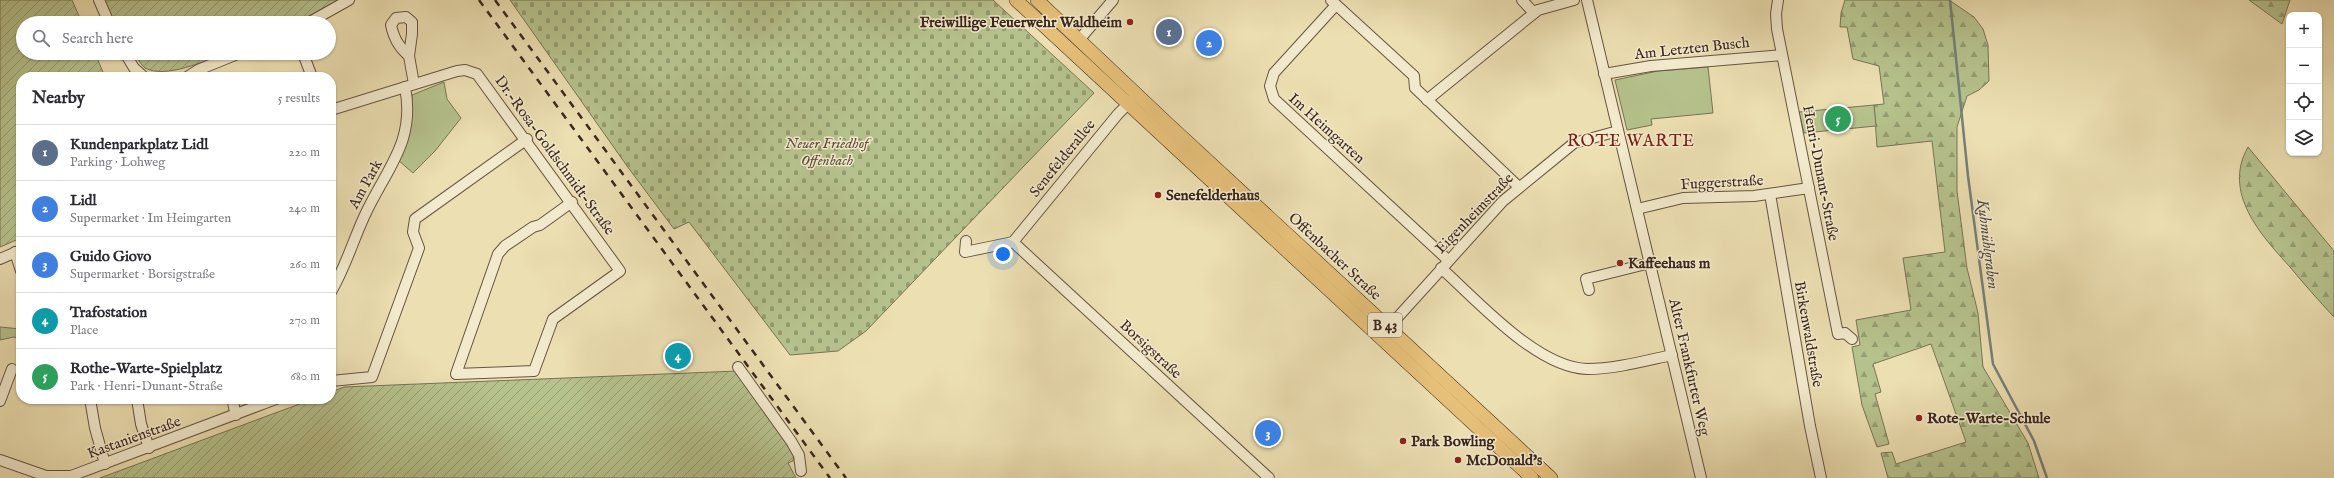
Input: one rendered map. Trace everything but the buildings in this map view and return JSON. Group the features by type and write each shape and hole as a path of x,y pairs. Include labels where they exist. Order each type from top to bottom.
{"main road":[{"name":"Offenbacher Straße","path":"1016,0 1107,86 1532,478"},
{"name":"B 43","path":"1037,0 1079,40"},
{"name":"Offenbacher Straße","path":"1079,40 1551,478"}],"street":[{"path":"99,0 106,16"},
{"path":"320,16 349,0"},
{"path":"1079,40 1112,0"},
{"path":"1522,0 1534,13"},
{"path":"1428,100 1534,13 1542,8 1574,0"},
{"name":"Alter Frankfurter Weg","path":"1587,0 1701,478"},
{"name":"Henri-Dunant-Straße","path":"1778,0 1776,21 1782,55 1838,334 1845,333 1852,339"},
{"path":"1333,2 1414,76 1415,88 1519,187"},
{"name":"Im Heimgarten","path":"1333,2 1272,76 1270,86 1274,99 1522,340 1541,353 1560,363 1579,368 1597,368 1672,355"},
{"name":"Am Letzten Busch","path":"1604,74 1651,66 1782,55"},
{"name":"Am Park","path":"336,281 364,217 394,164 401,147 407,113 409,56"},
{"path":"129,60 138,72"},
{"path":"195,72 223,60"},
{"path":"306,60 310,72"},
{"name":"Dr.-Rosa-Goldschmidt-Straße","path":"409,85 458,71 471,70 482,78 572,202 620,271 553,319 534,371 456,374 498,254 504,246 533,227 540,225 572,202"},
{"path":"336,108 409,85"},
{"name":"Senefelderallee","path":"1013,242 1127,104 1137,95"},
{"name":"Eigenheimstraße","path":"1388,328 1503,201 1519,187 1574,143 1618,131"},
{"path":"336,381 372,377 418,248 413,232 415,219 527,140"},
{"name":"Fuggerstraße","path":"1637,209 1690,198 1770,194 1809,188"},
{"name":"Birkenwaldstraße","path":"1770,194 1810,426 1821,478"},
{"path":"966,241 965,252 1013,242"},
{"name":"Borsigstraße","path":"1013,242 1268,478"},
{"path":"0,259 16,252"},
{"path":"1589,290 1586,279 1650,263"},
{"path":"738,367 791,441 799,455 801,471"},
{"path":"0,401 12,370"},
{"path":"91,404 95,428 106,464"},
{"path":"138,404 149,448"},
{"path":"233,404 236,415"},
{"name":"Kastanienstraße","path":"0,460 53,478 71,476 264,404"}],"green space":[{"path":"0,0 72,0 79,16 16,16 16,60 98,60 103,72 16,72 16,240 0,247"},
{"path":"104,0 338,0 309,16 112,16"},
{"name":"Neuer Friedhof Offenbach","path":"510,0 993,0 1094,93 866,331 838,351 790,355 689,222 674,229 627,166"},
{"path":"1845,0 1949,0 1974,17 1983,29 1988,45 1989,81 1979,90 1967,96 1957,127 1957,191 1967,268 1978,313 1983,367 2028,443 2039,478 1888,478 1881,453 1892,452 1896,464 1966,442 1931,344 1873,364 1881,392 1875,394 1889,444 1877,447 1862,405 1852,347 1860,345 1856,320 1911,310 1903,258 1945,252 1932,141 1877,147 1874,105 1884,104 1879,66 1853,59 1847,27 1840,27 1841,13"},
{"path":"2249,0 2290,0 2282,24"},
{"path":"138,60 207,60 185,68 163,71 153,71 142,65"},
{"path":"1708,67 1713,113 1651,119 1652,125 1627,130 1615,80 1658,71"},
{"path":"444,82 447,99 461,118 435,151 413,173 398,160 411,115 412,95"},
{"path":"1874,105 1876,126 1804,133 1799,112"},
{"path":"2248,147 2334,251 2334,317 2268,241 2248,212 2242,197 2240,181 2241,164"},
{"path":"0,327 16,329 16,338 0,340"},
{"path":"738,371 795,451 793,461 788,463 796,478 100,478 300,404 336,404 336,390 344,387"}],"waterway":[{"name":"Kuhmühlgraben","path":"1950,0 1968,176 1993,364 2034,441 2047,478"}],"railway":[{"path":"479,0 830,478"},
{"path":"495,0 846,478"}],"place":[{"name":"Freiwillige Feuerwehr Waldheim","path":"1130,22"},
{"name":"Kundenparkplatz Lidl","path":"1169,32"},
{"name":"Lidl","path":"1209,43"},
{"name":"Rothe-Warte-Spielplatz","path":"1838,119"},
{"name":"Senefelderhaus","path":"1158,195"},
{"name":"Kaffeehaus m","path":"1620,263"},
{"name":"Trafostation","path":"678,356"},
{"name":"Rote-Warte-Schule","path":"1919,418"},
{"name":"Guido Giovo","path":"1268,433"},
{"name":"Park Bowling","path":"1403,441"},
{"name":"McDonald's","path":"1458,460"}],"district":[{"name":"ROTE WARTE","path":"1631,140"}]}
